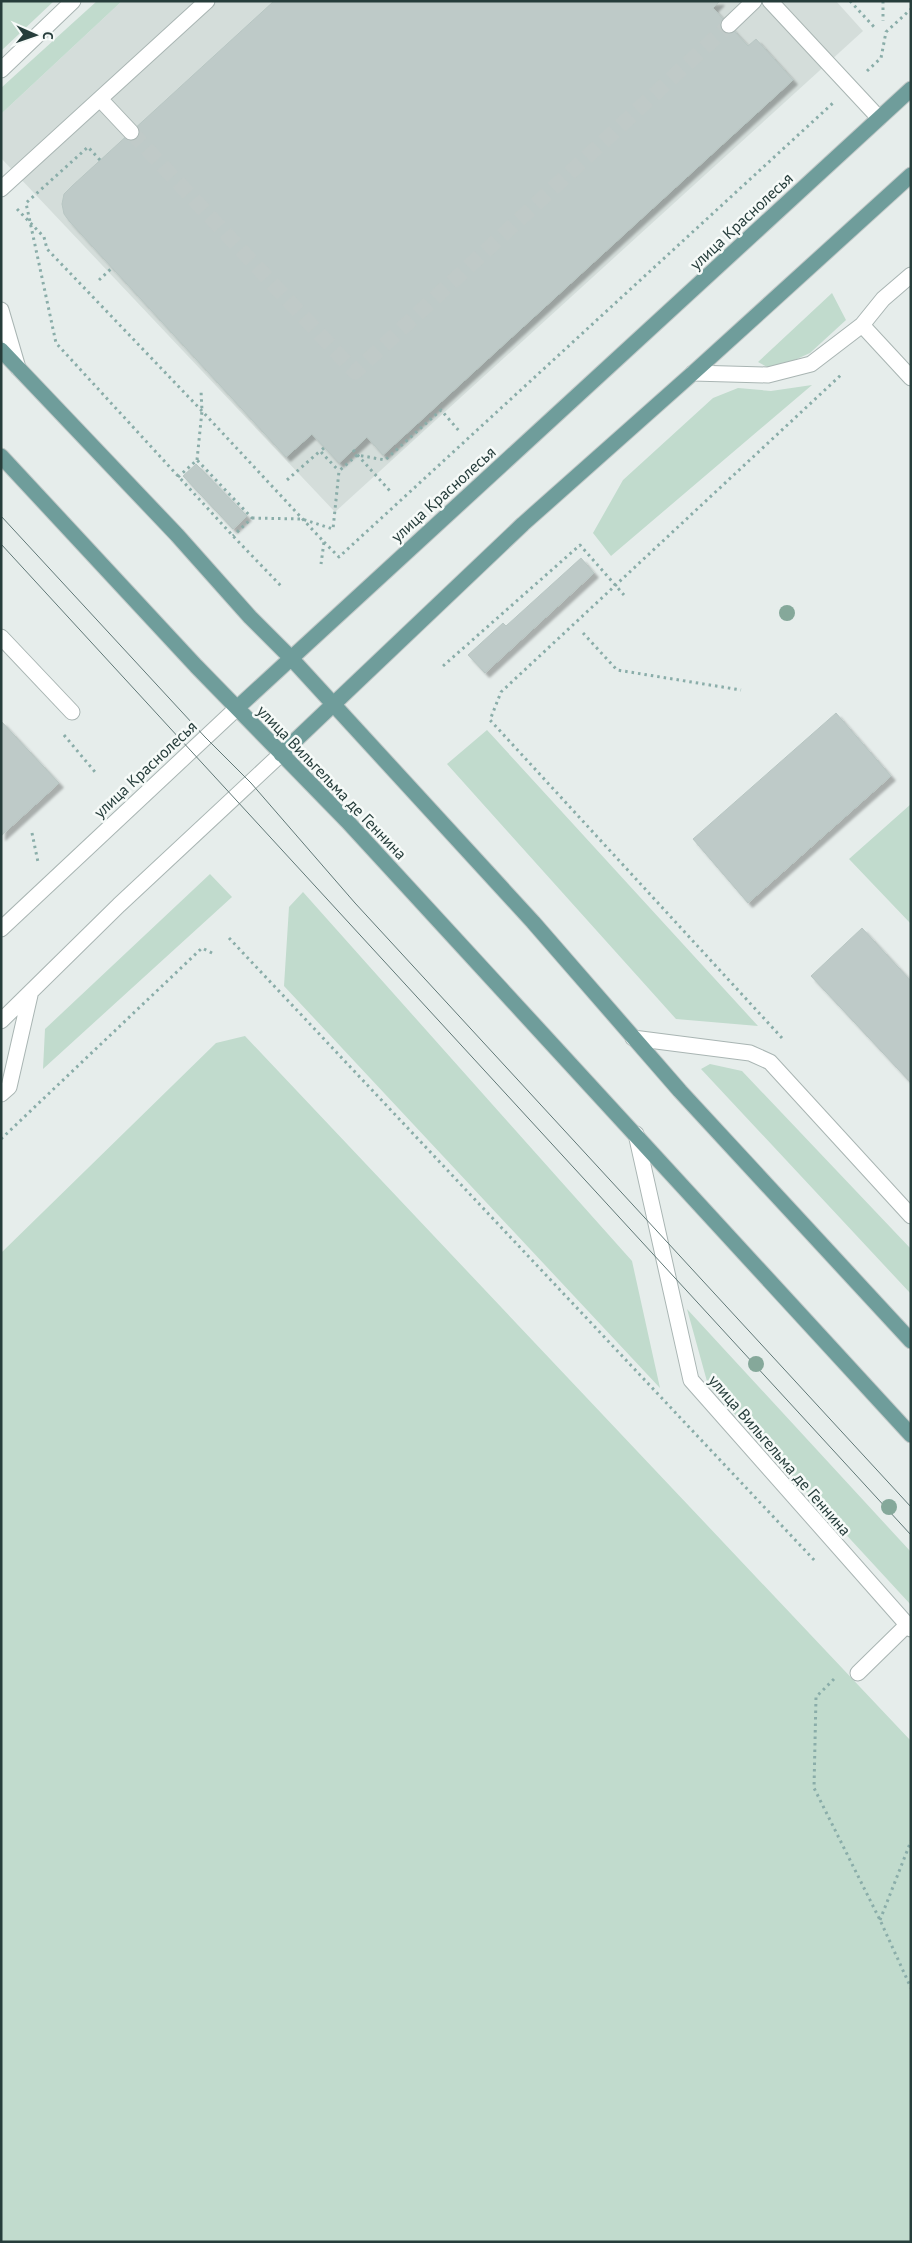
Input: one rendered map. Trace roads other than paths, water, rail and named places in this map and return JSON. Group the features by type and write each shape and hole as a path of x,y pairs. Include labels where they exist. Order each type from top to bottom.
{"main road":[{"name":"улица Краснолесья","path":"237,708 290,657 911,89"},
{"path":"281,754 523,524 911,175"},
{"path":"1,350 290,657 526,915 633,1038 911,1341"},
{"name":"улица Вильгельма де Геннина","path":"1,456 237,708 347,821 911,1435"}],"street":[{"path":"1,70 73,1"},
{"path":"1,189 207,1"},
{"path":"729,25 754,1"},
{"path":"770,1 879,118"},
{"path":"100,99 131,132"},
{"path":"693,373 768,375 811,364 862,325 883,299 911,274"},
{"path":"1,310 18,368"},
{"path":"862,325 911,378"},
{"path":"1,637 72,712"},
{"name":"улица Краснолесья","path":"1,929 237,708"},
{"path":"1,1022 119,905 281,754"},
{"path":"1,1094 9,1087 30,995"},
{"path":"633,1038 750,1053 770,1062 911,1216"},
{"name":"улица Вильгельма де Геннина","path":"636,1134 690,1380 909,1627"},
{"path":"858,1673 909,1627"}],"tunnel":[{"path":"131,132 355,372 729,25"}],"tram line":[{"path":"1,516 205,737 251,783 355,903 911,1507"},
{"path":"1,544 911,1535"}]}
